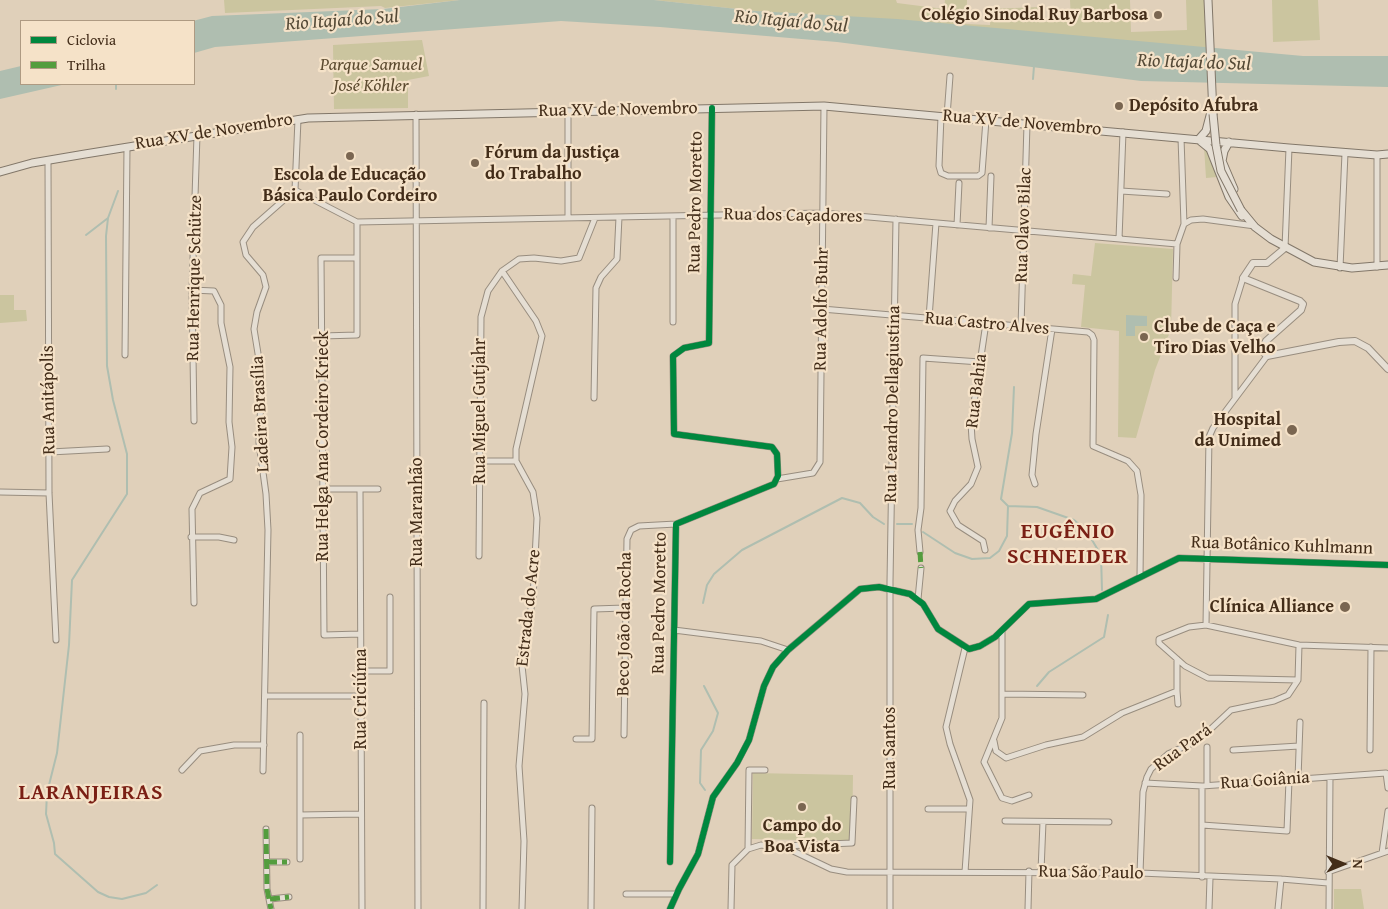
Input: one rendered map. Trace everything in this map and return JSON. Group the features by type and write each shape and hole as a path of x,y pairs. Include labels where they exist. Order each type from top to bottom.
{"main road":[{"path":"1208,0 1210,77 1216,145 1221,171 1239,211"},
{"name":"Rua XV de Novembro","path":"0,172 48,160 298,118 824,106 1345,153 1388,154"},
{"path":"1213,108 1206,131 1199,139 1222,161 1253,225"},
{"path":"1222,161 1224,151 1229,142"},
{"path":"1213,154 1224,186 1239,211 1253,225 1285,248 1314,262 1340,268 1388,265"},
{"path":"1224,186 1226,171"}],"street":[{"path":"950,76 939,166 941,173 948,176 978,176 982,173 986,120"},
{"name":"Rua Adolfo Buhr","path":"777,479 813,473 820,462 824,106"},
{"name":"Rua Pedro Moretto","path":"670,862 676,524 774,484 777,479 778,454 772,447 674,434 672,356 678,350 709,343 712,108"},
{"path":"568,111 568,218"},
{"name":"Rua Maranhão","path":"416,114 418,909"},
{"path":"295,190 298,118"},
{"name":"Rua Olavo Bilac","path":"1021,327 1027,124"},
{"path":"1119,239 1122,132"},
{"name":"Rua Henrique Schütze","path":"194,421 192,290 197,135"},
{"path":"1176,278 1177,244 1184,224 1181,138"},
{"path":"125,355 127,146"},
{"path":"1235,398 1235,304 1243,278 1253,263 1267,263 1285,248 1289,148"},
{"path":"1340,268 1345,153"},
{"path":"1377,155 1377,267"},
{"name":"Rua Anitápolis","path":"48,160 50,493 56,640"},
{"path":"989,228 991,176"},
{"path":"957,225 959,183"},
{"name":"Rua dos Caçadores","path":"295,190 357,222 823,213 1177,244"},
{"name":"Ladeira Brasília","path":"263,771 268,522 259,444 262,378 254,329 266,283 243,246 246,236 253,227 295,190"},
{"path":"1121,191 1167,194"},
{"path":"1233,222 1239,211"},
{"path":"673,216 673,322"},
{"path":"594,398 596,288 601,277 617,259 619,217"},
{"path":"480,461 516,461 517,444 542,336 536,322 502,271 519,259 534,258 561,261 579,258 595,218"},
{"name":"Rua Leandro Dellagiustina","path":"890,588 896,219"},
{"path":"1184,224 1191,220 1203,219 1253,225"},
{"path":"322,336 357,335 357,222"},
{"path":"929,318 936,223"},
{"name":"Rua Helga Ana Cordeiro Krieck","path":"357,258 321,258 324,634 360,634"},
{"name":"Rua Miguel Gutjahr","path":"479,556 482,307 488,291 502,271"},
{"path":"1243,278 1300,301 1303,304 1302,310 1266,341 1263,350 1267,356"},
{"path":"192,290 214,291 221,305 221,324 230,374 229,422 232,466 230,479 205,490 196,498 192,509 191,537 194,603"},
{"name":"Rua Castro Alves","path":"822,309 1052,329 1092,335 1094,340 1093,446 1128,460 1137,471 1141,496 1140,576"},
{"name":"Rua Bahia","path":"984,550 983,541 958,526 950,511 955,501 971,484 978,467 971,431 986,324"},
{"path":"1035,484 1032,476 1036,434 1052,329"},
{"path":"1206,625 1209,437 1213,428 1267,356 1339,342 1355,341 1368,348 1388,369"},
{"path":"920,552 918,530 922,508 923,358 980,362"},
{"path":"50,452 107,449"},
{"name":"Estrada do Acre","path":"516,461 533,492 536,518 533,599 521,656 525,694 519,766 523,834 522,909"},
{"path":"323,489 378,489"},
{"name":"Rua Criciúma","path":"360,489 360,814 362,909"},
{"path":"0,492 50,493"},
{"name":"Beco João da Rocha","path":"624,735 626,545 629,534 639,526 676,524"},
{"path":"191,537 219,536 234,540"},
{"name":"Rua Botânico Kuhlmann","path":"965,648 980,646 1002,632 1029,604 1096,599 1174,559 1207,558 1388,565"},
{"path":"918,599 921,568"},
{"path":"670,909 698,854 713,798 737,763 748,740 768,676 773,666 788,650 860,589 890,588 918,599 934,624 965,648 946,727 950,744 969,796 965,872"},
{"name":"Rua Santos","path":"890,588 890,909"},
{"path":"361,670 390,671 390,596"},
{"path":"576,739 592,739 594,609 624,608"},
{"path":"1299,645 1298,680 1215,680 1201,676 1177,659 1159,643 1159,639 1189,627 1206,625 1299,645 1388,648"},
{"path":"674,630 760,641 788,650"},
{"path":"1002,632 1002,718 984,762 1002,798 1012,801 1028,795"},
{"path":"1370,750 1371,647"},
{"path":"1177,659 1178,704"},
{"name":"Rua Pará","path":"1140,873 1145,783 1151,769 1161,759 1200,740 1231,710 1282,699 1293,691 1298,680"},
{"path":"994,741 996,751 1006,758 1046,745 1077,740 1122,713 1177,691"},
{"path":"1002,694 1083,695"},
{"path":"266,696 361,696"},
{"path":"484,703 484,909"},
{"path":"1298,779 1300,722"},
{"path":"300,735 300,859"},
{"path":"182,770 200,751 234,745 264,745"},
{"path":"1233,750 1300,746"},
{"path":"1202,877 1202,825 1207,747"},
{"path":"748,849 749,770 765,770"},
{"name":"Rua Goiânia","path":"1145,783 1205,785 1386,773 1388,788"},
{"path":"1328,909 1330,776"},
{"path":"1202,825 1288,831 1289,780"},
{"path":"730,909 732,865 748,849 761,845 852,843 854,798"},
{"path":"591,909 592,808"},
{"path":"928,809 969,810"},
{"path":"1328,872 1385,852 1388,811"},
{"path":"300,815 360,814"},
{"path":"1005,821 1109,822"},
{"path":"1041,871 1043,822"},
{"path":"266,829 272,909"},
{"name":"Rua São Paulo","path":"778,846 831,868 854,872 1041,871 1140,873 1328,883"},
{"path":"267,862 288,862"},
{"path":"1028,909 1029,871"},
{"path":"1209,909 1210,878"},
{"path":"1278,909 1281,879"},
{"path":"626,894 676,894"},
{"path":"270,899 289,897"}],"green space":[{"path":"224,0 460,0 385,8 381,6 225,13"},
{"path":"654,0 896,0 897,3 944,9 945,0 967,0 966,24 990,25 991,9 1038,7 1037,22 1071,21 1070,0 1130,0 1131,32 1187,30 1186,0 1206,0 1209,48 756,11"},
{"path":"1272,0 1318,0 1320,40 1273,42"},
{"name":"Parque Samuel José Köhler","path":"422,40 429,76 408,80 408,108 334,109 333,45"},
{"path":"1204,147 1208,148 1217,177 1206,178"},
{"name":"Clube de Caça e Tiro Dias Velho","path":"1095,243 1173,249 1171,329 1155,370 1136,438 1118,437 1119,331 1081,327 1085,285 1072,284 1073,274 1091,276"},
{"path":"0,295 14,295 14,310 26,310 27,321 0,323"},
{"name":"Campo do Boa Vista","path":"753,773 853,775 852,841 752,839"},
{"path":"1334,889 1361,889 1364,909 1334,909"}],"water":[{"name":"Rio Itajaí do Sul","path":"460,0 654,0 756,11 897,19 1303,56 1388,56 1388,87 1141,81 837,42 660,27 561,21 215,47 195,53 195,20 212,16 383,9"},
{"path":"20,66 20,85 62,85 0,99 0,71"},
{"path":"1126,315 1147,316 1147,326 1135,326 1135,336 1126,336"}],"waterway":[{"path":"1033,79 1034,66"},
{"path":"86,235 108,218 118,191"},
{"path":"108,218 106,236 107,366 113,400 127,454 127,494 72,580 69,645 57,753 47,793 46,814 55,854 98,892 109,897 122,899 146,893 157,885"},
{"path":"1014,387 1012,433 1001,499 1008,506 1037,507 1074,520 1086,530 1101,555 1102,590"},
{"path":"703,603 707,585 714,574 742,550 842,498 860,503 873,517 884,524"},
{"path":"923,532 955,553 972,559 990,558 999,551 1007,536 1008,506"},
{"path":"897,524 912,524"},
{"path":"1037,686 1049,672 1104,637 1108,615"},
{"path":"704,686 718,713 713,731 701,750 700,783 705,790"}],"marked path":[{"path":"920,552 921,568"},
{"path":"266,829 267,889 271,909"},
{"path":"267,862 287,862"},
{"path":"270,899 289,897"}],"cycle path":[{"path":"670,862 676,524 774,484 778,476 777,454 772,447 674,434 673,356 684,348 709,343 712,108"},
{"path":"670,909 698,854 713,797 737,763 749,740 764,686 773,667 788,650 860,589 879,587 910,594 923,604 938,629 969,649 980,646 995,637 1029,604 1096,599 1179,558 1388,565"}],"place":[{"name":"Colégio Sinodal Ruy Barbosa","path":"1158,15"},
{"name":"Depósito Afubra","path":"1119,106"},
{"name":"Escola de Educação Básica Paulo Cordeiro","path":"350,156"},
{"name":"Fórum da Justiça do Trabalho","path":"475,163"},
{"name":"Clube de Caça e Tiro Dias Velho","path":"1144,337"},
{"name":"Hospital da Unimed","path":"1292,430"},
{"name":"Clínica Alliance","path":"1345,607"},
{"name":"Campo do Boa Vista","path":"802,807"}],"district":[{"name":"EUGÊNIO SCHNEIDER","path":"1068,544"},
{"name":"LARANJEIRAS","path":"91,793"}]}
